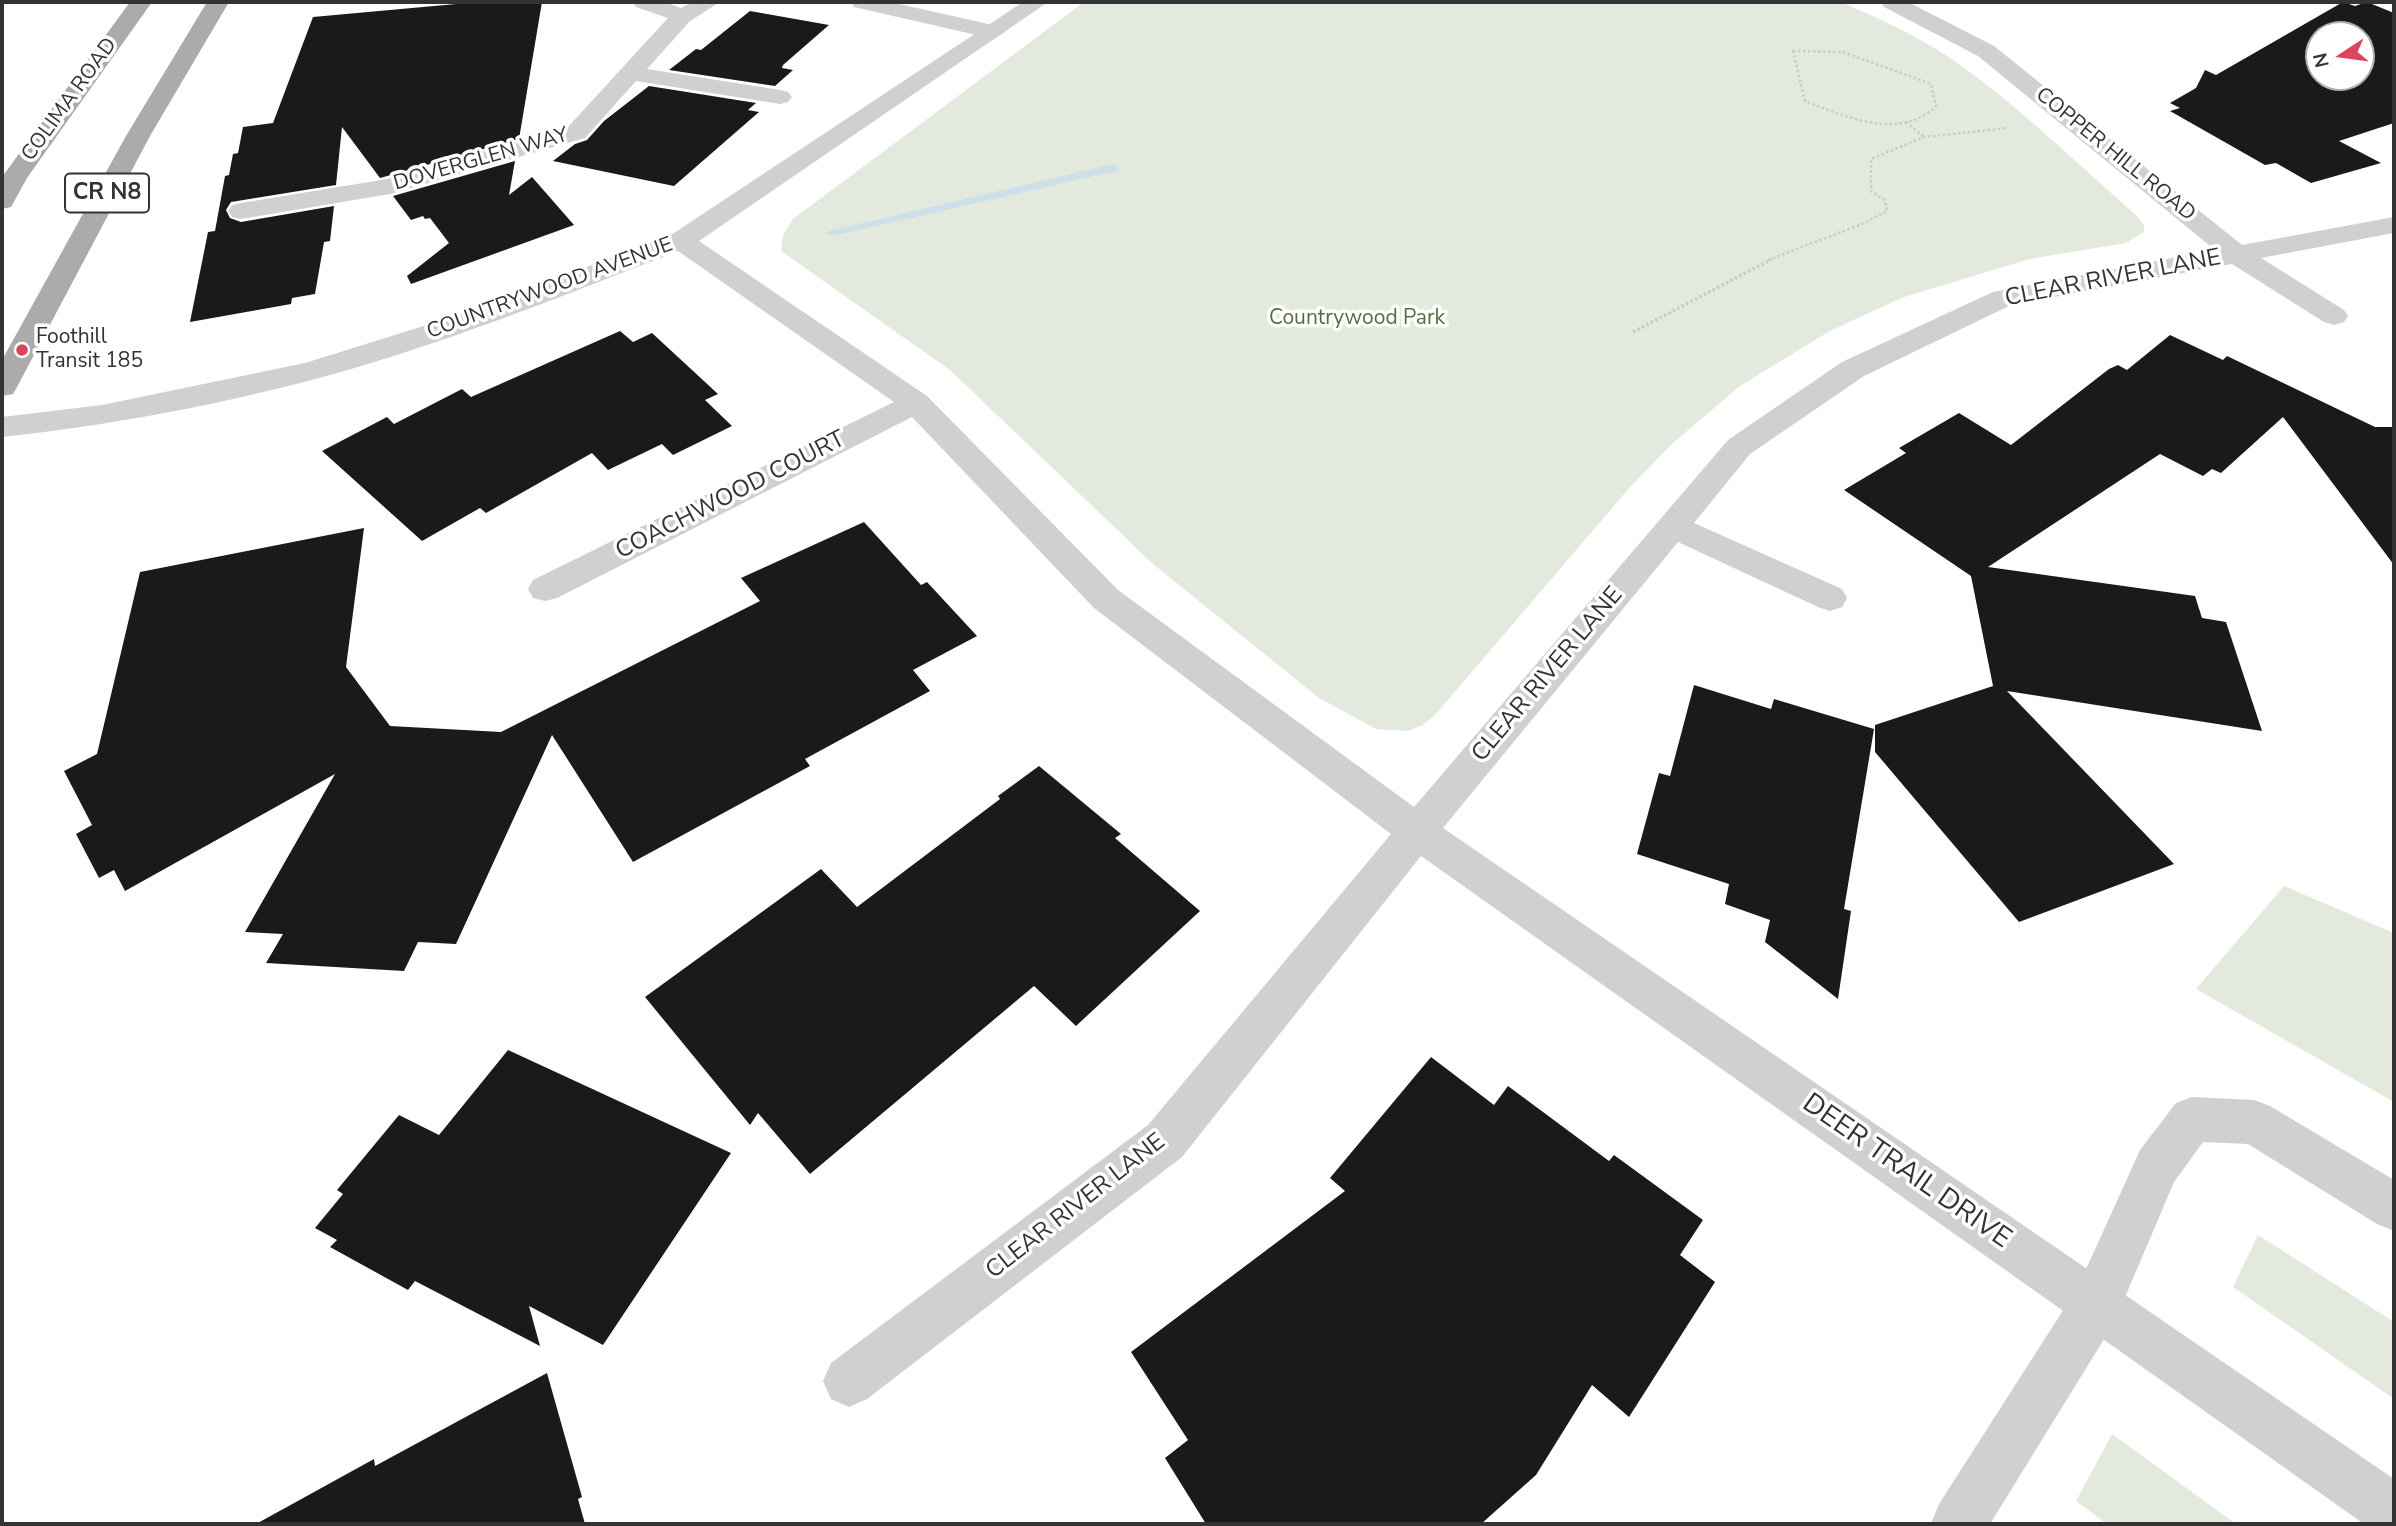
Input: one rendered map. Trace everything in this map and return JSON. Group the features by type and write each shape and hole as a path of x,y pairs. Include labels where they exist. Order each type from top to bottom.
{"main road":[{"name":"COLIMA ROAD","path":"2,201 15,177 141,2"},
{"name":"CR N8","path":"2,387 138,136 218,2"}],"street":[{"path":"644,2 682,16"},
{"name":"DOVERGLEN WAY","path":"241,211 390,186 576,133 682,16 709,2"},
{"path":"862,2 994,33"},
{"name":"COUNTRYWOOD AVENUE","path":"2,427 102,415 312,371 472,320 681,241 1037,2"},
{"name":"COPPER HILL ROAD","path":"1892,2 1986,51 2237,254 2334,316"},
{"path":"628,73 780,97"},
{"name":"CLEAR RIVER LANE","path":"849,1381 1165,1141 1417,831 1739,447 1853,369 2003,298 2394,225"},
{"name":"DEER TRAIL DRIVE","path":"681,241 916,403 1105,599 1417,831 2394,1513"},
{"name":"COACHWOOD COURT","path":"545,589 916,403"},
{"path":"1672,526 1830,598"},
{"path":"1959,1524 2096,1305 2157,1166 2192,1119 2254,1122 2394,1207"}],"path":[{"path":"1906,122 1931,114 1936,106 1931,84 1843,52 1791,53 1805,101 1854,120 1880,124 1906,122 1924,137"},
{"path":"1633,332 1739,274 1868,223 1887,211 1885,200 1871,191 1871,159 1924,137 2010,128"}],"green space":[{"name":"Countrywood Park","path":"1084,2 1841,2 1922,41 1972,74 2021,113 2137,216 2144,225 2144,232 2126,243 2029,259 1901,298 1830,331 1740,386 1674,442 1631,486 1435,715 1423,725 1408,731 1376,729 1319,698 1153,564 950,370 781,251 783,235 793,219"},
{"path":"2284,886 2394,933 2394,1102 2196,989"},
{"path":"2258,1235 2394,1322 2394,1399 2233,1287"},
{"path":"2112,1434 2236,1524 2107,1524 2076,1501"}],"building":[{"path":"478,2 542,2 519,139 380,178 342,127 336,185 231,202 226,210 230,218 241,222 334,206 330,241 324,242 315,294 292,298 291,304 190,322 208,232 215,231 225,176 229,175 233,154 238,153 243,127 273,123 313,17"},
{"path":"2343,2 2355,6 2367,2 2394,13 2394,123 2339,141 2381,163 2311,183 2276,163 2265,165 2170,111 2180,108 2170,103 2196,88 2205,70 2216,75 2305,24 2305,91 2375,91 2375,21 2310,21"},
{"path":"750,11 829,25 783,65 782,68 793,70 775,86 669,70 696,49 701,50"},
{"path":"649,86 756,103 748,110 759,112 674,186 553,161 575,144 587,140 604,121"},
{"path":"515,161 509,195 532,177 574,225 411,284 407,276 449,243 430,218 425,219 423,216 411,220 393,196"},
{"path":"620,331 633,342 652,333 718,394 705,400 732,426 673,455 662,444 608,470 592,453 486,513 480,508 422,541 322,451 387,417 394,424 462,389 471,397"},
{"path":"2170,335 2223,360 2227,356 2375,427 2394,427 2394,565 2283,417 2221,473 2212,469 2203,476 2160,454 1988,567 2195,596 2202,618 2226,622 2262,731 2007,691 2174,864 2019,922 1875,752 1875,725 1993,686 1971,576 1844,490 1906,453 1899,448 1959,413 2011,445 2109,369 2118,365 2127,370"},
{"path":"864,522 921,585 927,582 977,636 913,670 930,691 805,759 810,766 633,862 552,735 456,944 418,942 404,971 266,963 283,934 245,932 335,774 125,891 114,870 99,878 76,834 92,825 64,771 97,754 140,572 364,528 346,667 390,726 501,732 760,601 741,578"},
{"path":"1694,685 1771,709 1774,699 1874,729 1844,909 1851,911 1838,999 1765,942 1770,920 1725,904 1729,884 1637,854 1659,773 1670,776"},
{"path":"1039,766 1121,834 1115,838 1200,911 1076,1026 1034,986 810,1174 758,1113 750,1125 645,997 821,869 857,907 1000,799 998,796"},
{"path":"508,1050 731,1153 603,1345 529,1306 540,1346 415,1281 408,1290 330,1247 337,1240 315,1228 343,1194 337,1190 399,1115 439,1135"},
{"path":"1431,1057 1494,1105 1508,1086 1609,1161 1614,1155 1703,1220 1680,1255 1715,1282 1629,1417 1592,1385 1536,1475 1481,1524 1206,1524 1165,1458 1188,1440 1131,1352 1345,1191 1330,1178"},
{"path":"547,1373 582,1497 578,1499 585,1524 256,1524 374,1459 375,1466"}],"waterway":[{"path":"832,232 1113,168"}],"place":[{"name":"Foothill Transit 185","path":"22,350"}]}
